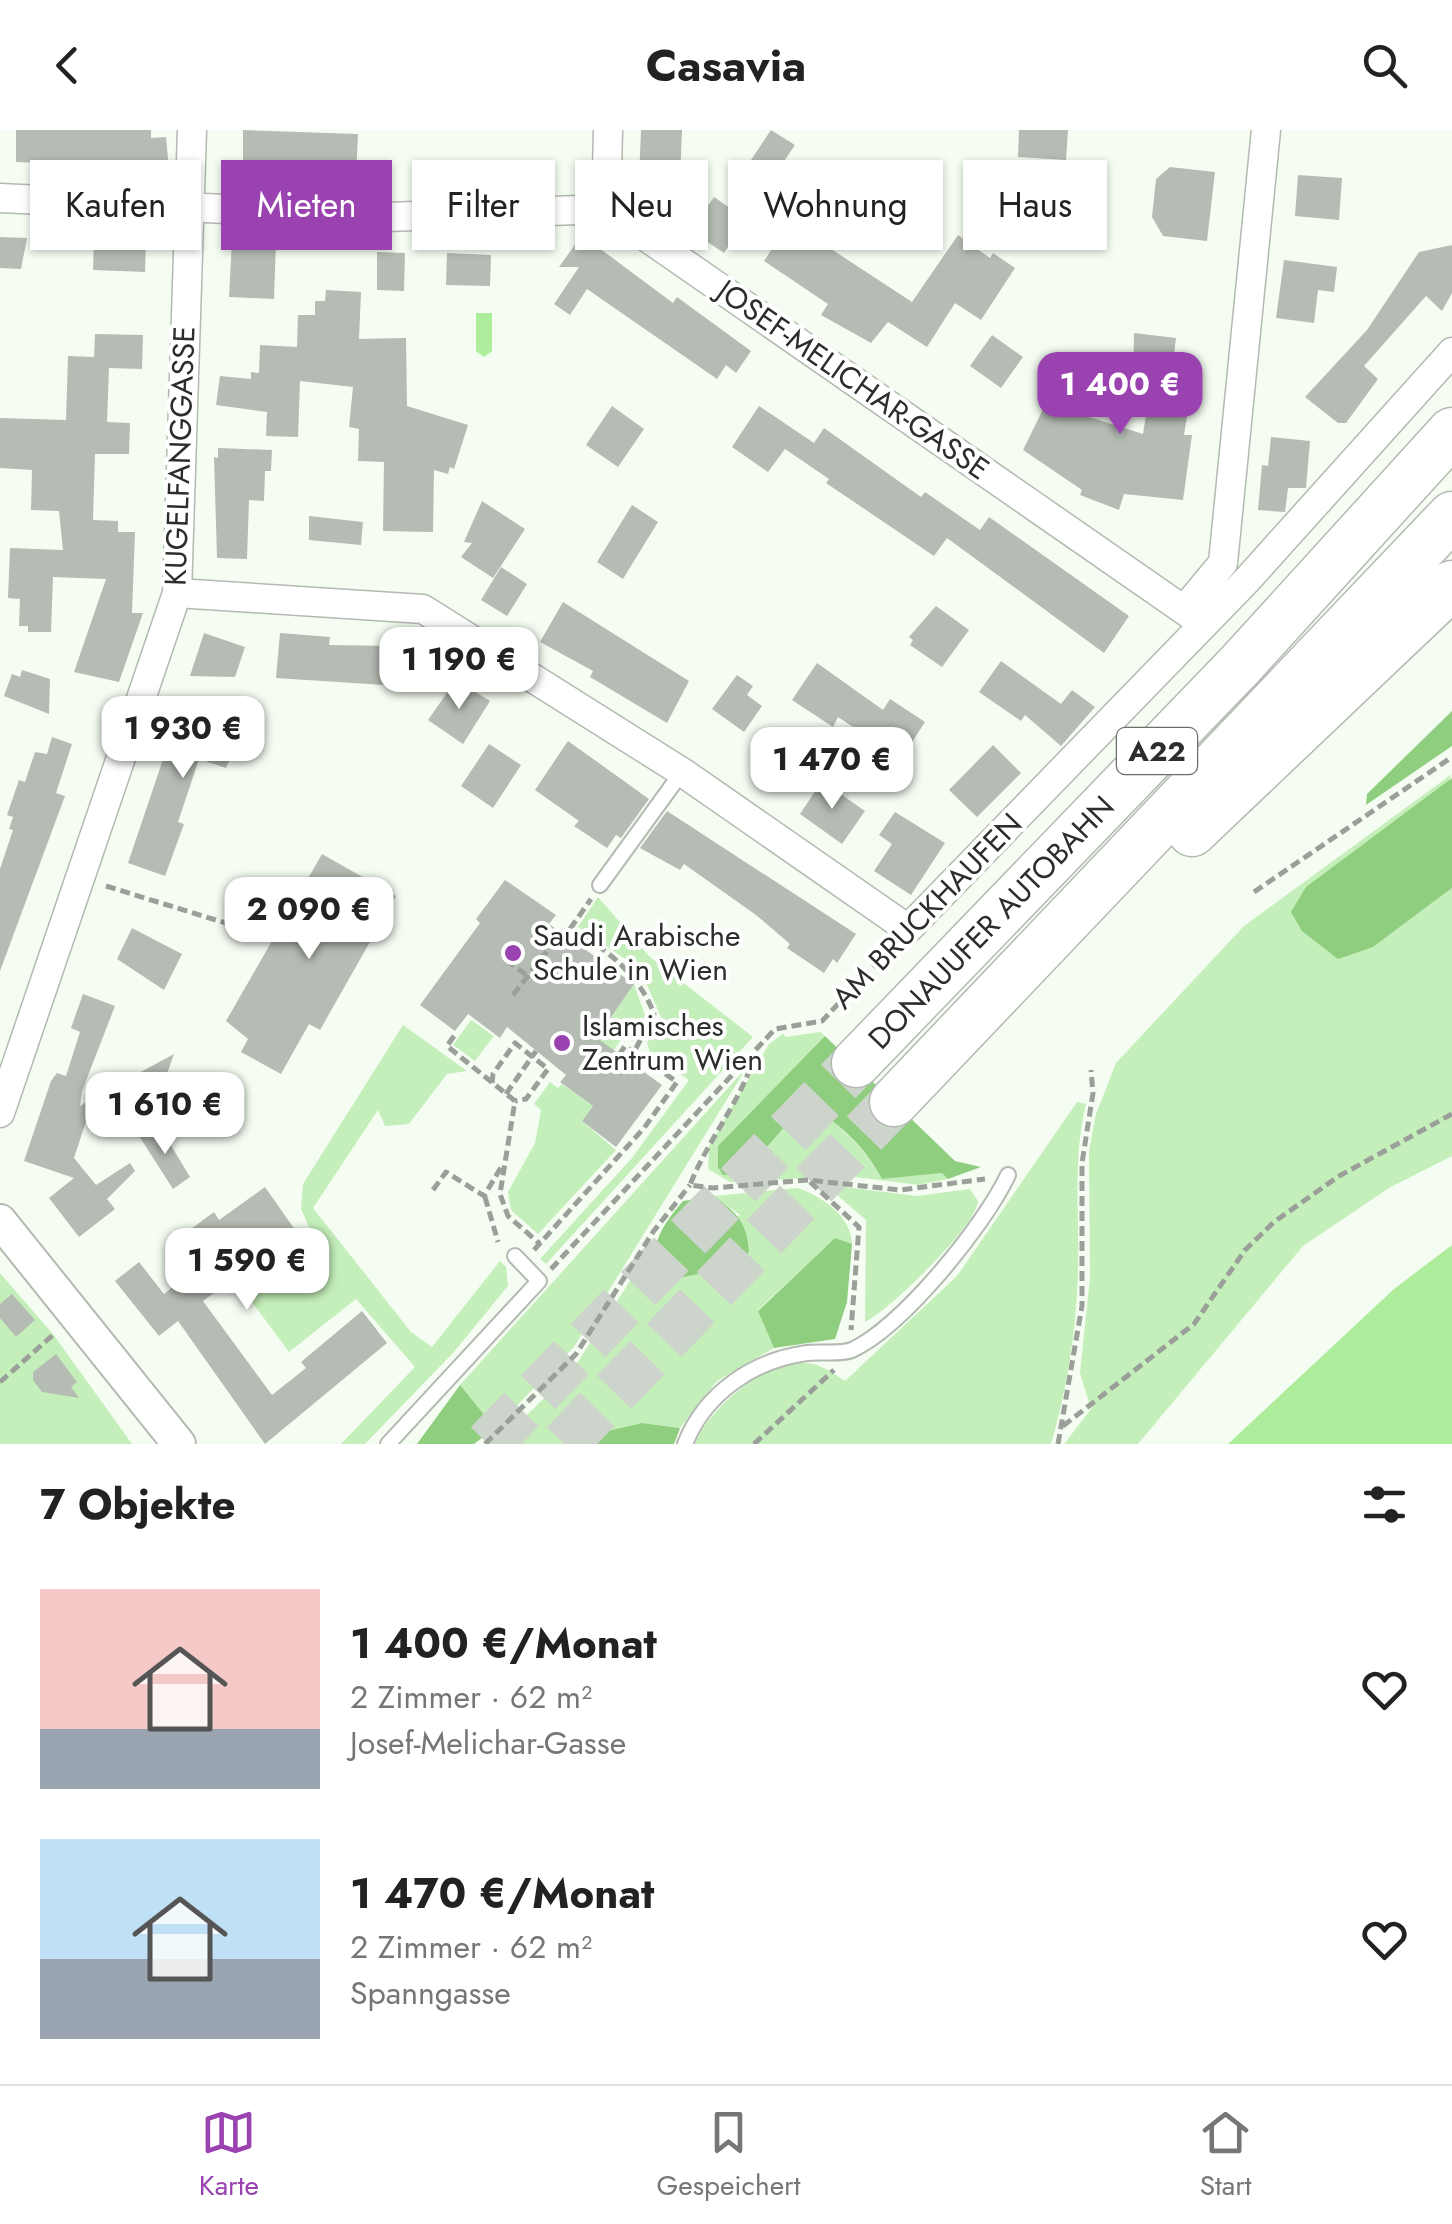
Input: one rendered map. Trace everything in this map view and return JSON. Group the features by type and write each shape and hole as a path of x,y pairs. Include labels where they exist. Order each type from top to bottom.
{"highway":[{"name":"DONAUUFER AUTOBAHN","path":"856,1063 1240,665 1452,432"},
{"name":"DONAUUFER AUTOBAHN","path":"894,1102 1452,516"},
{"path":"1019,973 1226,804 1452,586"}],"street":[{"name":"KUGELFANGGASSE","path":"191,160 192,130"},
{"path":"607,160 608,130"},
{"path":"1194,617 1223,562 1266,130"},
{"path":"0,198 30,199"},
{"path":"201,207 387,217 575,210"},
{"name":"KUGELFANGGASSE","path":"0,1113 177,593 189,250"},
{"name":"JOSEF-MELICHAR-GASSE","path":"665,250 1194,617"},
{"name":"AM BRUCKHAUFEN","path":"908,929 1194,617 1247,580 1452,352"},
{"path":"1223,562 1247,580"},
{"path":"177,593 424,609 682,772 908,929"},
{"path":"0,1221 180,1444"}],"lane":[{"path":"600,885 682,772"},
{"path":"685,1444 692,1427 724,1387 766,1361 808,1352 850,1351 883,1327 970,1241 1008,1176"},
{"path":"388,1444 539,1281 518,1260"}],"path":[{"path":"1254,892 1452,758"},
{"path":"80,878 232,925"},
{"path":"513,996 562,932 570,929 600,885"},
{"path":"570,929 636,977 648,998 654,1014 634,1052"},
{"name":"AM BRUCKHAUFEN","path":"539,1281 775,1029 822,1021 908,929"},
{"path":"539,938 551,947"},
{"path":"508,960 528,976"},
{"path":"454,1036 446,1046 515,1102"},
{"path":"492,1084 493,1074 515,1043 534,1054 548,1069 526,1098 515,1102"},
{"path":"518,1260 540,1244 644,1128 677,1082 625,1046 611,1067"},
{"path":"485,1444 538,1396 576,1354 653,1232 690,1185 706,1144 749,1074 756,1049"},
{"path":"506,1094 534,1054"},
{"path":"1058,1444 1082,1306 1082,1163 1093,1093 1091,1070"},
{"path":"515,1102 500,1194 508,1216 540,1244"},
{"path":"1063,1426 1194,1324 1245,1250 1274,1222 1339,1176 1452,1114"},
{"path":"484,1196 505,1161"},
{"path":"433,1190 446,1172 484,1196 498,1242"},
{"path":"690,1185 714,1188 808,1180 900,1190 1008,1176"},
{"path":"808,1180 858,1227 850,1351"},
{"path":"0,1382 58,1330"},
{"path":"754,1444 831,1373"}],"shaded area":[{"path":"476,313 492,313 492,351 484,357 476,351"},
{"path":"1452,711 1452,746 1366,805 1367,794"},
{"path":"1452,774 1373,947 1452,888 1452,1156 1389,1188 1303,1246 1138,1444 1064,1444 1091,1409 1080,1373 1090,1277 1089,1151 1096,1114 1116,1063 1244,926"},
{"path":"1452,778 1452,888 1373,947 1338,959 1302,931 1291,912 1306,887"},
{"path":"598,897 649,956 753,1037 546,1264 540,1259 632,1158 689,1080 650,1052 647,1043 661,1017 640,969 578,927"},
{"path":"634,984 645,1015 633,1041 624,1035 605,1063 595,1042"},
{"path":"471,1020 494,1036 475,1061 453,1045"},
{"path":"403,1025 467,1071 447,1074 409,1124 385,1126 378,1110 313,1208 411,1332 432,1347 500,1261 506,1267 508,1286 453,1353 365,1444 341,1444 415,1367 356,1299 289,1352 249,1298 319,1249 301,1209 303,1184"},
{"path":"820,1032 825,1036 719,1146 746,1174 747,1152 756,1142 767,1147 805,1103 849,1136 882,1179 942,1173 948,1179 919,1185 847,1176 730,1182 708,1169 709,1146 769,1044 784,1033 785,1037"},
{"path":"825,1036 955,1161 981,1167 948,1179 942,1173 882,1179 849,1136 805,1103 767,1147 756,1143 748,1152 746,1174 723,1175 718,1167 718,1146"},
{"path":"747,1067 574,1347 495,1428 460,1385"},
{"path":"550,1082 558,1088 562,1084 593,1106 582,1121 616,1150 538,1234 511,1210 508,1192 535,1143 541,1110 534,1104"},
{"path":"1077,1102 1086,1104 1078,1168 1077,1296 1066,1381 1051,1444 695,1444 724,1403 770,1371 807,1363 845,1381 957,1276"},
{"path":"797,1188 834,1208 847,1225 852,1244 834,1239 758,1310 774,1348 717,1381 680,1428 642,1423 603,1432 583,1444 497,1444 572,1371 657,1239 654,1256 740,1215 714,1196"},
{"path":"829,1188 917,1196 970,1189 978,1201 963,1229 930,1267 865,1322 866,1220"},
{"path":"714,1196 739,1219 749,1252 730,1268 667,1280 659,1270 655,1250 662,1230 683,1201"},
{"path":"835,1238 852,1244 847,1302 835,1339 774,1348 758,1311"},
{"path":"1452,1245 1452,1444 1228,1444 1394,1289"},
{"path":"0,1273 53,1334 132,1444 0,1444"},
{"path":"460,1385 495,1428 474,1444 417,1444"},
{"path":"642,1423 680,1428 674,1444 583,1444 603,1432"}],"building":[{"path":"16,130 151,130 151,138 166,137 168,160 30,160 16,162"},
{"path":"243,130 358,134 357,160 243,160"},
{"path":"641,130 682,130 681,160 640,160"},
{"path":"771,130 795,145 785,160 751,160"},
{"path":"1019,130 1068,130 1066,160 1018,157"},
{"path":"1170,167 1215,172 1207,241 1163,236 1152,217 1156,179"},
{"path":"1298,175 1342,178 1339,220 1295,216"},
{"path":"714,197 728,207 728,247 724,253 708,242 708,206"},
{"path":"958,235 963,239 963,250 979,250 990,258 993,253 1015,268 981,320 955,303 927,347 888,322 871,343 821,315 828,304 764,261 771,250 833,250 912,302"},
{"path":"0,237 27,238 21,269 0,268"},
{"path":"575,245 575,250 602,250 673,303 677,297 751,351 736,373 726,365 717,379 587,289 570,315 554,304 579,267 559,267"},
{"path":"1452,245 1452,293 1442,311 1426,296 1364,366 1378,379 1346,423 1338,423 1305,397 1367,330 1419,252"},
{"path":"94,250 146,250 145,272 93,270"},
{"path":"231,250 276,250 274,299 229,297"},
{"path":"377,252 405,253 404,291 377,290"},
{"path":"447,253 491,255 490,286 446,285"},
{"path":"1284,260 1337,267 1334,292 1318,290 1314,323 1276,318"},
{"path":"326,290 361,292 359,339 406,338 407,406 468,425 454,469 450,467 448,474 434,470 433,532 383,531 384,462 358,461 359,429 349,427 353,387 300,381 298,437 266,436 267,412 216,405 220,376 251,379 251,372 259,373 260,345 297,347 298,315 315,315 315,301 325,301"},
{"path":"1134,333 1176,338 1168,401 1189,404 1184,435 1192,435 1183,500 1124,494 1119,510 1080,495 1082,490 1023,450 1054,387 1091,408 1089,417 1143,434 1151,384 1133,382"},
{"path":"95,334 143,335 142,369 109,368 107,422 130,423 129,454 95,454 93,520 118,521 118,532 135,532 132,613 143,613 119,682 74,672 106,579 53,577 51,632 28,632 28,626 19,626 20,599 8,598 10,548 63,550 59,511 31,510 32,470 0,468 0,418 66,420 68,356 94,357"},
{"path":"992,335 1023,357 1001,388 970,366"},
{"path":"612,406 644,429 618,467 586,445"},
{"path":"759,406 814,443 824,428 921,497 925,492 980,530 989,517 1129,616 1104,653 947,538 934,556 826,483 829,479 785,449 768,472 732,447"},
{"path":"1271,437 1310,441 1306,488 1288,488 1285,512 1258,510 1262,465 1268,466"},
{"path":"218,448 272,450 271,471 265,471 264,501 249,500 247,559 217,558 214,457 218,458"},
{"path":"482,501 525,529 493,578 461,557 472,543 464,542"},
{"path":"632,505 658,522 623,579 597,562"},
{"path":"309,516 363,522 361,545 309,540"},
{"path":"501,567 527,584 507,616 481,600"},
{"path":"563,602 689,681 667,723 590,677 593,671 540,642"},
{"path":"936,606 969,630 942,667 910,645 913,640 909,637"},
{"path":"204,633 245,647 235,677 190,676"},
{"path":"280,633 330,637 329,645 400,646 399,686 276,678"},
{"path":"1001,661 1061,704 1072,690 1095,707 1061,746 1025,715 1021,721 979,692"},
{"path":"817,663 883,710 890,699 925,722 907,750 902,747 897,756 838,717 833,727 792,700"},
{"path":"22,670 50,679 49,714 4,696 12,674 20,677"},
{"path":"737,675 753,686 747,695 762,706 744,732 712,709"},
{"path":"456,680 490,701 463,744 428,720"},
{"path":"214,703 249,715 226,768 199,759 178,822 184,824 165,876 128,863 179,712 207,722"},
{"path":"52,737 72,744 56,793 65,796 0,971 0,869 13,830 9,829 13,817 7,815 19,780 25,782 35,752 47,754"},
{"path":"568,741 649,799 621,838 616,835 607,848 574,826 579,821 535,790"},
{"path":"489,744 521,765 493,808 461,786"},
{"path":"993,745 1021,773 977,817 949,790"},
{"path":"822,781 865,811 842,844 800,814"},
{"path":"667,811 856,934 837,963 833,959 824,973 787,948 790,944 756,915 684,864 680,870 640,848"},
{"path":"895,812 945,843 911,895 874,871 892,844 879,835"},
{"path":"322,854 396,896 320,1030 309,1024 281,1074 241,1052 248,1039 226,1021"},
{"name":"Islamisches Zentrum Wien","path":"505,880 556,915 549,924 634,984 597,1038 662,1085 616,1147 582,1121 593,1106 560,1082 566,1075 507,1027 500,1038 468,1014 455,1031 420,1005 480,923 476,919"},
{"path":"132,928 182,954 164,990 117,959"},
{"path":"83,994 115,1006 82,1091 80,1106 94,1097 74,1158 96,1185 130,1163 135,1171 107,1199 115,1209 79,1237 49,1198 74,1178 24,1161 51,1081 57,1073 66,1076 80,1032 71,1028"},
{"path":"174,1054 155,1108 137,1074"},
{"path":"132,1125 159,1138 163,1132 190,1177 173,1189"},
{"path":"265,1187 305,1244 276,1265 268,1253 203,1301 272,1395 306,1368 301,1362 362,1311 387,1343 265,1444 178,1321 159,1336 115,1281 139,1262 164,1294 196,1268 176,1240 214,1212 219,1220"},
{"path":"12,1294 35,1320 16,1337 0,1318 0,1304"},
{"path":"56,1354 77,1382 71,1387 79,1398 42,1392 33,1380 33,1372"}],"tunnel":[{"path":"488,1444 856,1063"},
{"path":"564,1444 894,1102"}],"place":[{"name":"Saudi Arabische Schule in Wien","path":"513,953"},
{"name":"Islamisches Zentrum Wien","path":"562,1043"}]}
